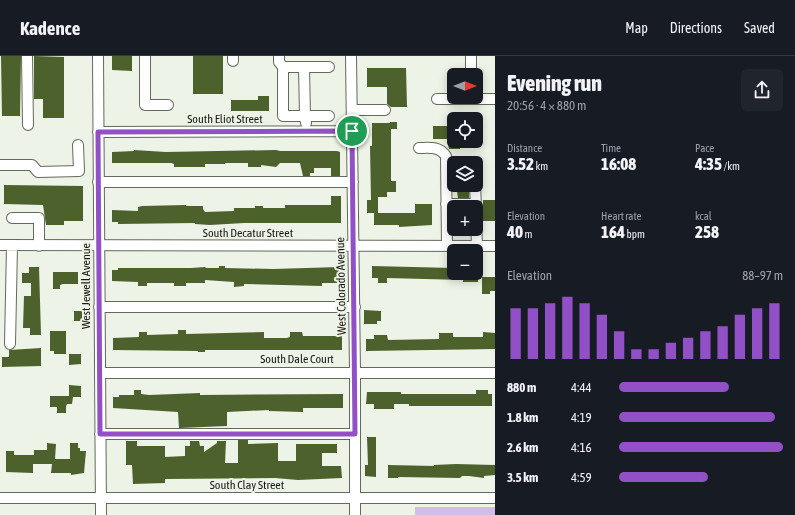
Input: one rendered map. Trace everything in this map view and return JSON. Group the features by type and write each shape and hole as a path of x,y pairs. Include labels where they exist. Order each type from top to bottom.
{"street":[{"path":"27,56 28,125"},
{"name":"West Jewell Avenue","path":"98,56 101,515"},
{"path":"145,56 145,105 168,105"},
{"path":"279,56 279,62 283,67 283,116 329,116"},
{"name":"West Colorado Avenue","path":"351,56 354,246 355,515"},
{"path":"471,56 471,68"},
{"path":"283,67 329,67"},
{"path":"304,67 306,131"},
{"path":"437,99 447,99"},
{"path":"483,99 495,99"},
{"path":"352,110 385,110"},
{"name":"South Eliot Street","path":"98,132 352,131"},
{"path":"0,165 32,165 38,172 79,171 78,145"},
{"path":"419,148 437,148 442,150 446,156 447,162"},
{"path":"98,182 352,182"},
{"path":"447,246 446,204 448,192"},
{"path":"12,218 39,218 39,246"},
{"name":"South Decatur Street","path":"0,245 447,246"},
{"path":"10,344 12,246"},
{"name":"South Decatur Street","path":"483,246 495,246"},
{"path":"99,307 354,307"},
{"name":"South Dale Court","path":"100,373 495,373"},
{"path":"100,434 355,434"},
{"name":"South Clay Street","path":"0,498 495,498"}],"shaded area":[{"path":"415,507 495,507 495,515 415,515"}],"building":[{"path":"1,56 21,56 20,116 2,116"},
{"path":"34,56 64,57 64,118 43,118 43,99 34,99"},
{"path":"112,56 132,56 132,71 112,70"},
{"path":"193,56 223,56 223,94 193,94"},
{"path":"367,68 406,68 407,107 391,107 387,104 387,87 367,87"},
{"path":"258,96 269,96 269,111 231,111 231,100 258,100"},
{"path":"397,122 397,129 391,129 391,181 396,181 396,192 387,192 387,197 378,197 378,213 367,213 367,200 371,200 370,146 372,146 372,123"},
{"path":"433,126 447,126 447,139 433,139"},
{"path":"449,148 460,148 460,149"},
{"path":"134,150 166,152 276,150 337,151 340,152 340,176 331,176 331,168 314,168 314,173 310,173 310,176 303,176 300,163 280,163 276,167 261,165 261,167 248,167 248,163 225,163 205,164 205,167 174,167 174,164 171,163 112,163 112,152"},
{"path":"4,185 83,186 83,221 64,221 64,225 46,225 43,205 4,204"},
{"path":"457,192 469,192 469,198 458,198"},
{"path":"331,196 341,196 341,223 244,223 210,225 195,223 118,224 118,222 112,222 112,210 138,211 138,207 142,206 186,205 203,206 205,212 234,211 234,208 255,208 255,206 263,206 263,208 285,208 285,205 331,205"},
{"path":"483,200 495,200 495,221 483,221"},
{"path":"415,204 432,204 432,225 399,227 399,225 374,225 374,213 415,213"},
{"path":"219,266 225,266 225,268 273,269 340,267 342,268 342,283 322,283 322,286 244,284 244,286 234,287 234,282 205,280 205,283 186,283 186,286 174,286 174,283 147,283 147,286 138,286 138,282 112,281 112,270 118,270 118,268 219,268"},
{"path":"372,266 447,268 447,280 387,278 387,283 378,283 378,278 372,278"},
{"path":"29,267 39,267 41,335 30,335 30,328 23,328 24,296 31,296 31,283 22,283 22,273 29,273"},
{"path":"53,272 78,272 78,284 63,284 60,285 60,289 53,289"},
{"path":"483,277 495,277 495,291 490,291 490,294 482,294"},
{"path":"463,280 478,280 478,282 463,282"},
{"path":"364,310 381,311 381,321 377,321 377,324 364,324"},
{"path":"74,311 82,311 82,321 74,321"},
{"path":"178,330 186,330 186,334 264,332 264,338 287,338 290,337 290,332 302,332 303,336 342,336 342,350 205,350 205,352 198,352 113,350 113,338 139,337 139,332 147,332 147,335 178,334"},
{"path":"50,331 66,331 66,354 54,354 54,351 50,351"},
{"path":"483,332 495,333 495,349 366,351 366,339 374,339 374,335 387,335 388,340 439,339 439,333 453,333 453,337 483,337"},
{"path":"41,348 41,366 2,367 2,357 9,357 9,350"},
{"path":"69,354 81,354 81,364 69,365"},
{"path":"69,385 81,386 81,397 73,397 72,404 67,404 66,406 66,413 57,413 57,407 50,407 50,396 69,396"},
{"path":"134,390 141,390 141,394 149,395 200,393 200,395 343,394 343,408 303,408 303,412 269,410 227,412 227,426 179,428 178,412 113,408 113,397 119,397 119,395 134,395"},
{"path":"476,390 488,390 488,394 492,394 492,406 409,406 409,404 394,404 394,409 374,409 374,404 366,404 367,392 401,392 401,394 476,394"},
{"path":"367,437 376,437 376,477 365,476 365,465 368,465"},
{"path":"238,440 248,440 248,444 278,443 278,461 296,461 296,444 337,444 337,453 322,453 322,466 341,466 342,478 298,480 275,478 165,479 165,483 133,484 132,465 126,465 126,441 137,441 137,446 165,446 165,457 185,456 185,446 190,446 190,441 199,441 200,446 204,446 204,452 217,443 217,441 226,441 225,463 238,463"},
{"path":"47,443 56,444 55,459 70,459 70,443 78,443 78,448 80,448 80,451 86,451 84,473 71,475 71,473 51,473 52,464 33,464 33,473 6,472 6,451 14,451 14,455 34,455 34,450 47,450"},
{"path":"456,464 495,465 495,475 484,476 484,478 462,476 460,478 388,478 388,465 434,466"}],"route":[{"path":"352,131 355,434 100,434 98,132 352,131"}]}
